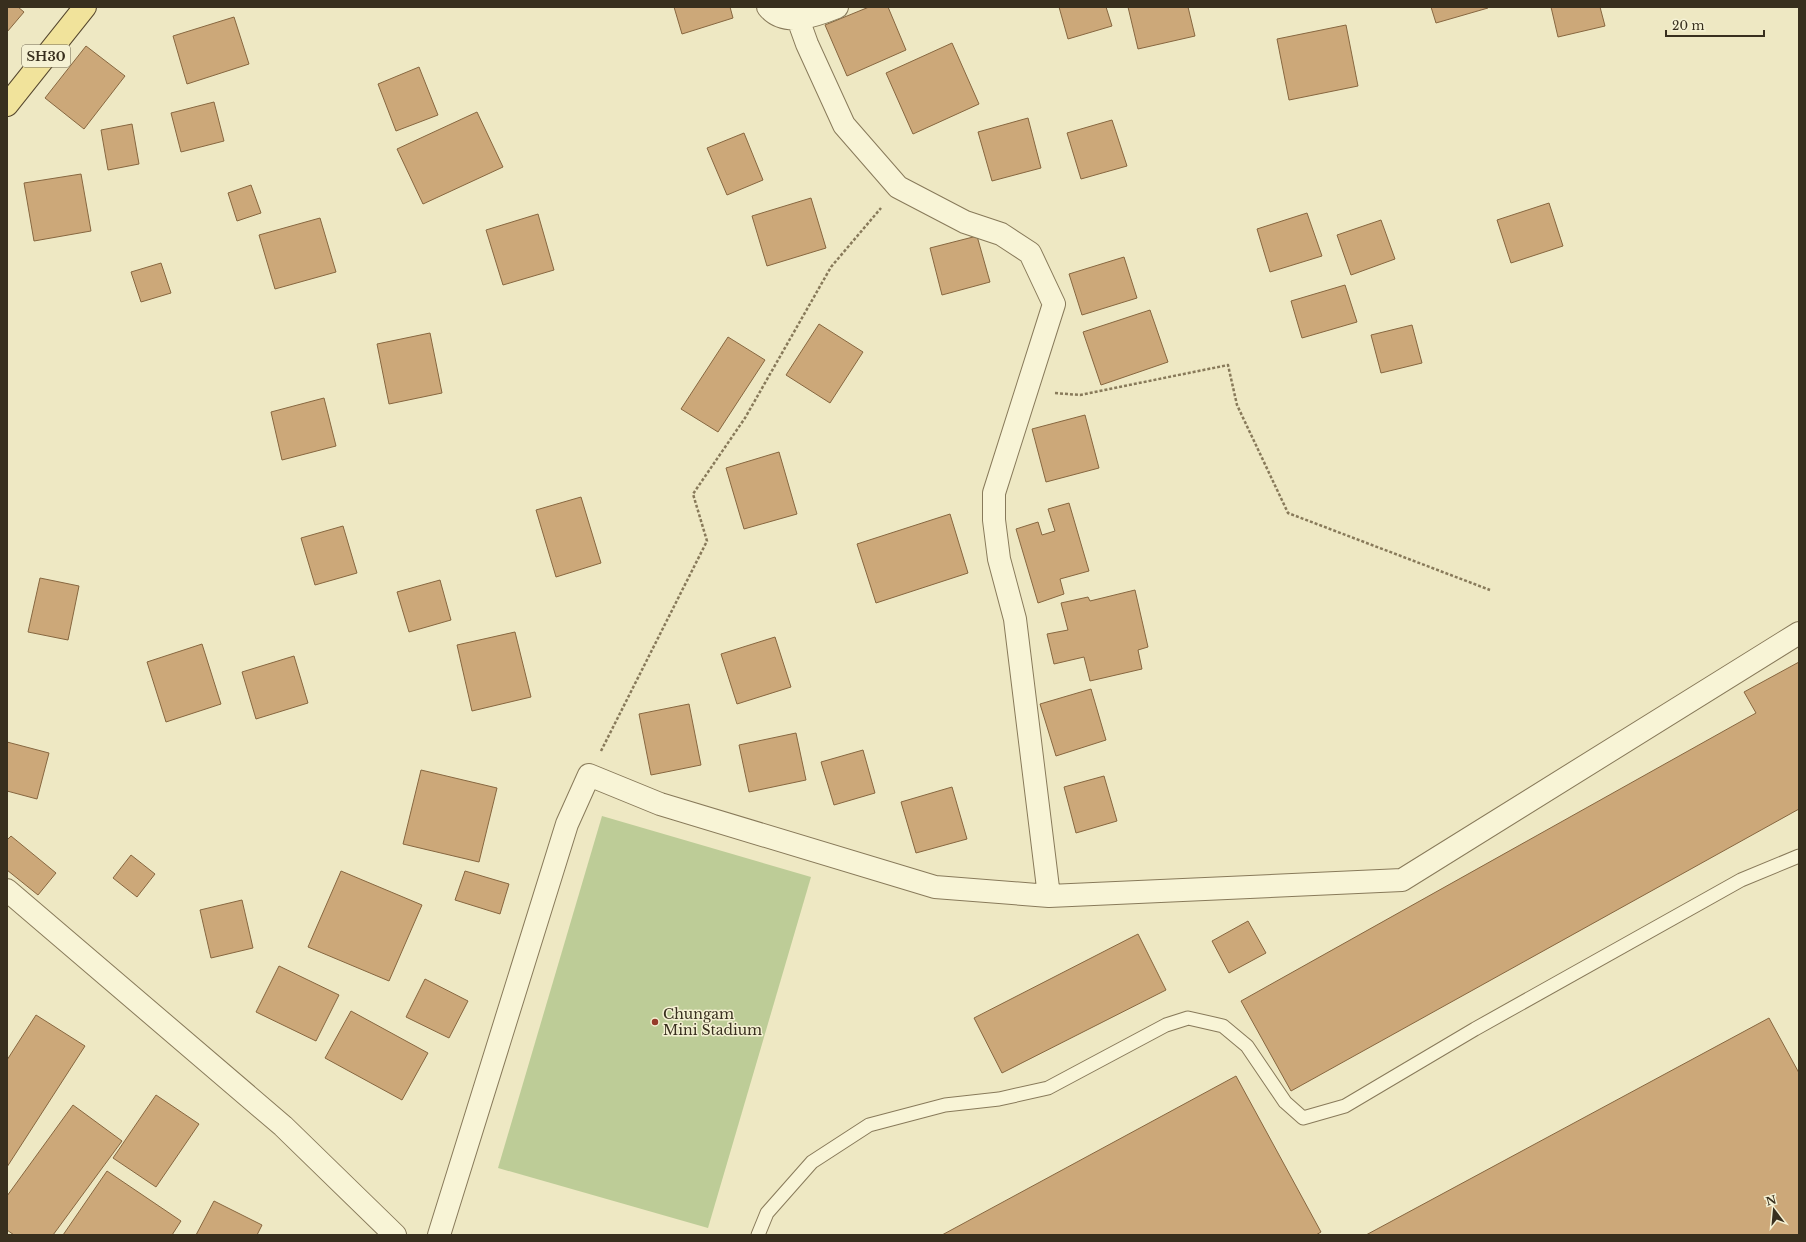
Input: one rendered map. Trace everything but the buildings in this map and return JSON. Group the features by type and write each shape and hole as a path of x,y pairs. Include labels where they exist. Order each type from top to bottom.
{"main road":[{"name":"SH30","path":"7,105 85,7"}],"street":[{"path":"768,7 781,16 798,18 814,16 837,7"},
{"path":"798,18 807,44 844,125 898,187 965,222 1001,234 1030,253 1054,304 994,493 994,520 999,560 1015,619 1049,896"},
{"path":"439,1235 567,824 589,775 660,804 935,886 1049,896 1402,880 1799,633"},
{"path":"7,890 283,1126 395,1235"}],"lane":[{"path":"758,1235 768,1213 812,1162 869,1125 945,1105 999,1098 1048,1088 1166,1025 1188,1018 1223,1026 1247,1046 1285,1102 1304,1118 1345,1106 1475,1029 1740,880 1799,856"}],"path":[{"path":"589,775 706,541 693,494 745,418 832,267 898,187"},
{"path":"1027,390 1080,395 1228,365 1237,405 1288,513 1490,590"}],"green space":[{"name":"Chungam Mini Stadium","path":"602,816 811,877 708,1228 498,1168"}],"place":[{"name":"Chungam Mini Stadium","path":"655,1022"}]}
